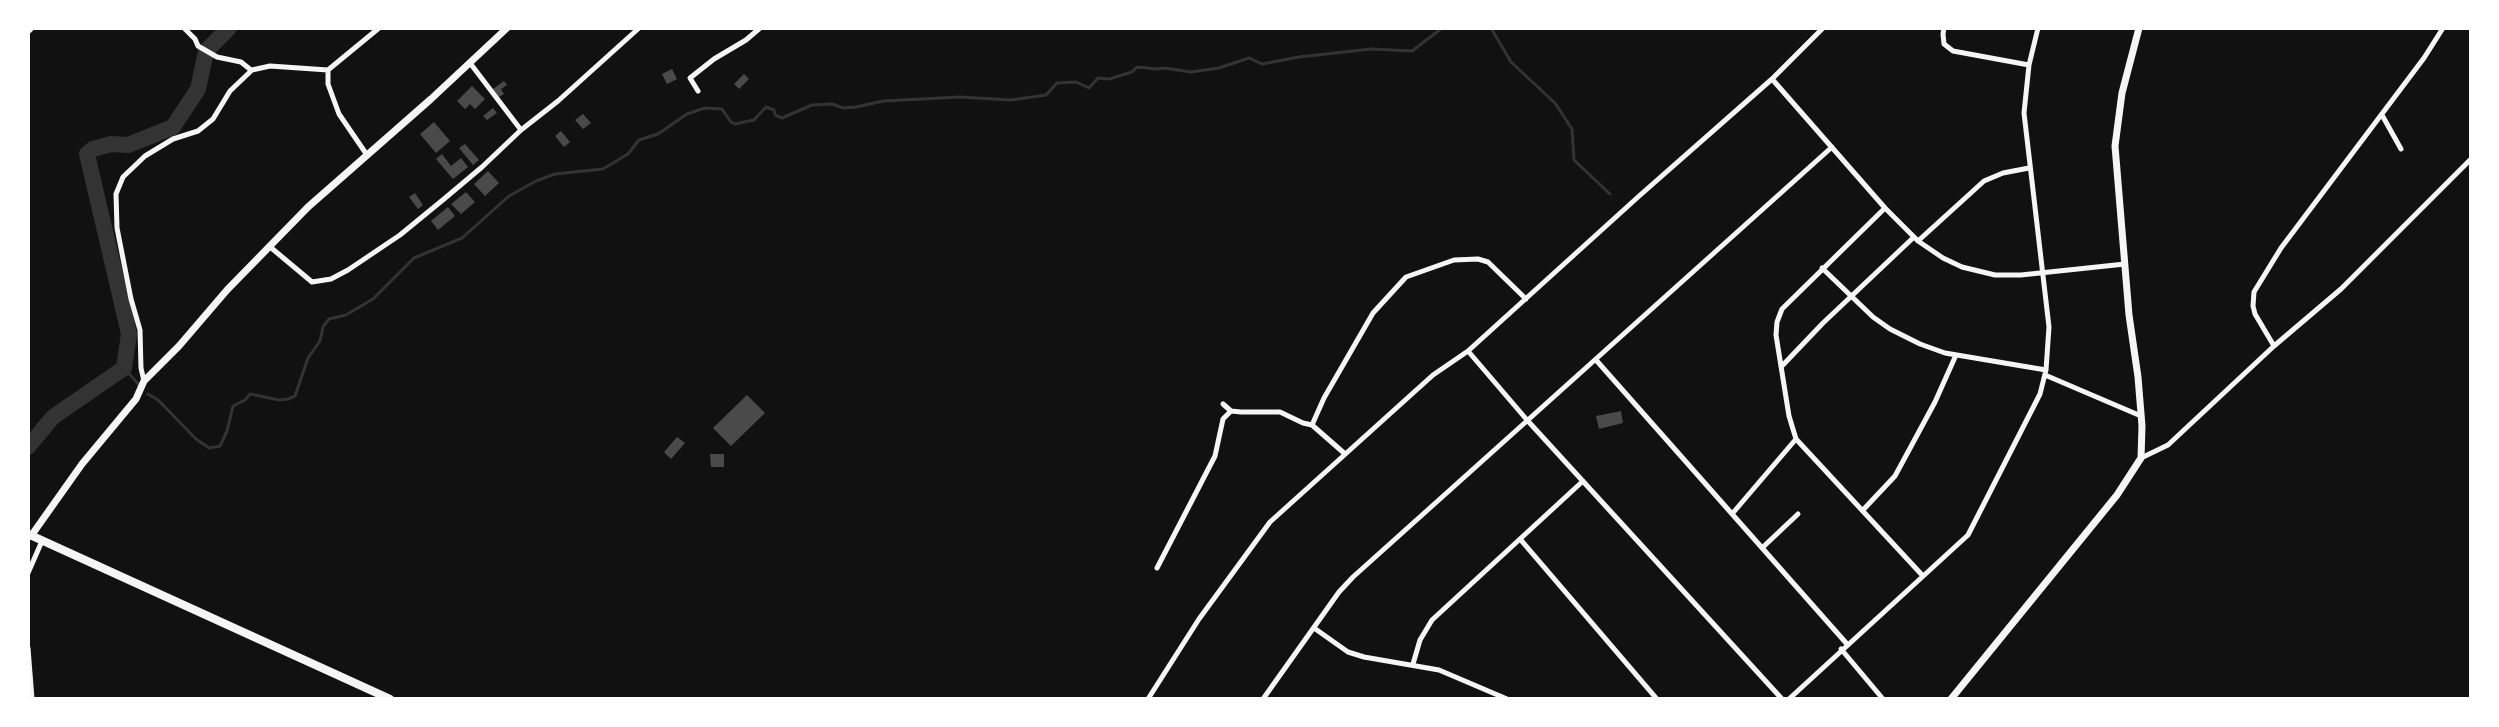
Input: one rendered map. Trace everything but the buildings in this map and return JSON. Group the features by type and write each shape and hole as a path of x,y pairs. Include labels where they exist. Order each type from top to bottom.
{"main road":[{"path":"30,535 390,699"}],"street":[{"path":"184,28 198,46 217,57 241,62 252,70"},
{"path":"144,381 140,330 117,228 116,194 123,177 145,156 173,139 198,131 213,119 230,91 252,70 270,66 328,70 379,28"},
{"path":"30,535 82,464 136,399 144,381 227,290 308,207 507,28"},
{"path":"269,246 306,279 319,283 362,262 400,235 482,167 639,28"},
{"path":"698,91 690,78 760,28"},
{"path":"1148,699 1199,619 1270,522 1433,375 1468,351 1772,79 1823,28"},
{"path":"1944,28 1944,44 1953,51 2029,65"},
{"path":"1789,699 1960,544 1975,524 2040,394 2046,373 2049,327 2024,113 2029,65 2038,28"},
{"path":"2139,28 2124,84 2115,146 2141,416 2141,458"},
{"path":"2274,346 2255,314 2254,292 2309,210 2424,58 2443,28"},
{"path":"470,63 521,130"},
{"path":"328,70 328,84 339,114 368,155"},
{"path":"1772,79 1885,208 1916,239 1943,258 1995,275 2126,264"},
{"path":"2382,115 2401,149"},
{"path":"1263,699 1353,577 1832,147"},
{"path":"1951,699 2117,495 2141,458 2168,445 2274,346 2341,289 2471,159"},
{"path":"1781,367 1851,297 1992,176 2029,168"},
{"path":"1885,208 1780,313 1776,335 1789,416 1796,439 1923,576"},
{"path":"1312,425 1373,313 1406,277 1454,260 1478,259 1488,262 1526,299"},
{"path":"1822,268 1890,329 1920,344 1956,355 2046,373 2141,416"},
{"path":"1468,351 1527,420 1782,699"},
{"path":"1863,510 1895,476 1956,355"},
{"path":"1596,360 1847,644"},
{"path":"1223,404 1231,411 1280,412 1312,425 1344,453"},
{"path":"1157,568 1215,456 1223,419 1231,411"},
{"path":"1732,514 1796,439"},
{"path":"1413,664 1420,640 1432,620 1583,481"},
{"path":"1762,548 1798,514"},
{"path":"1521,540 1657,699"},
{"path":"28,573 43,541"},
{"path":"1314,628 1348,652 1454,674 1507,699"},
{"path":"28,648 32,699"},
{"path":"1841,649 1883,699"}],"waterway":[{"path":"208,49 229,28"},
{"path":"148,394 158,400 196,439 209,448 220,446 233,406 250,394 279,400 295,396 308,358 320,341 323,327 329,319 346,315 373,299 414,258 462,238 509,196 536,181 555,174 603,169 628,154 639,140 658,134 687,114 705,108 722,109 735,124 754,120 766,107 782,118 812,105 832,104 843,108 883,101 960,97 1011,100 1046,95 1057,83 1076,82 1089,88 1098,78 1109,79 1132,72 1137,67 1191,72 1219,68 1249,58 1262,64 1371,49 1412,51 1442,28"},
{"path":"1491,28 1511,62 1555,103 1572,129 1574,160 1610,194"},
{"path":"28,447 53,417 124,368 129,334 87,154 111,144 128,145 173,127 198,89 206,52"},
{"path":"124,368 140,386"}]}
